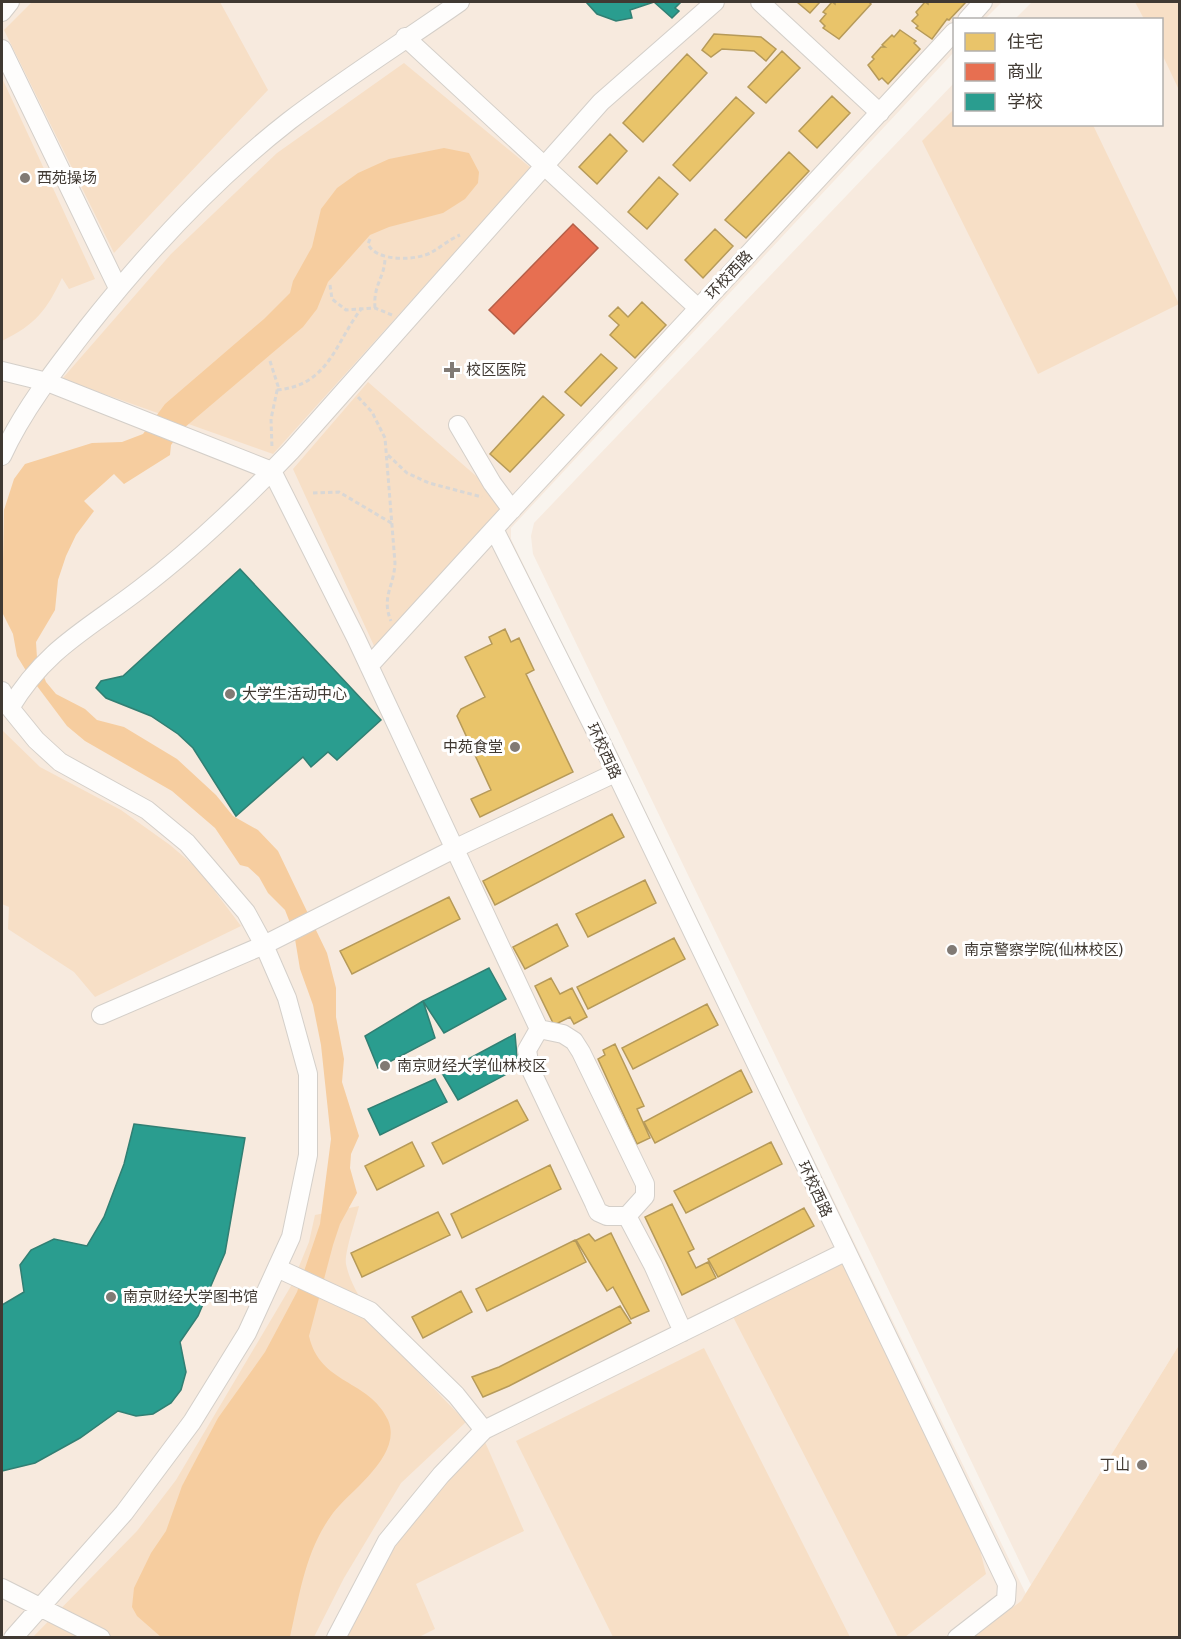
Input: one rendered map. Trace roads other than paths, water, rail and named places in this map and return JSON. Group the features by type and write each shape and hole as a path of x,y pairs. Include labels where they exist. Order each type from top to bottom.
{"street":[{"path":"2,12 10,2"},
{"path":"2,456 47,382 118,288 178,220 288,122 405,37 460,2"},
{"path":"10,708 26,681 44,661 141,588 272,471 601,102 715,2"},
{"path":"760,2 880,113"},
{"path":"968,18 983,2"},
{"name":"环校西路","path":"953,33 698,308 507,503 494,529 787,1126 845,1252 1006,1584 1006,1600 957,1638"},
{"path":"405,37 698,308"},
{"path":"2,49 118,288"},
{"path":"2,371 47,382 272,471 369,666 539,1029"},
{"path":"458,425 507,503"},
{"path":"369,666 494,529"},
{"path":"2,691 10,708 36,740 60,762 147,810 187,843 246,912 264,945 287,999 308,1074 308,1155 291,1237 247,1333 192,1422 124,1514 13,1638"},
{"path":"101,1015 264,945 454,849 615,773"},
{"path":"539,1029 553,1030 574,1041 614,1116 645,1184 645,1196 627,1216 607,1216 598,1212 530,1068 526,1050 539,1029"},
{"path":"627,1216 653,1265 683,1332"},
{"path":"336,1638 387,1541 441,1475 484,1430 845,1252"},
{"path":"277,1268 370,1311 456,1395 484,1430"},
{"path":"2,1588 100,1638"}],"place":[{"name":"西苑操场","path":"25,178"},
{"name":"校区医院","path":"452,370"},
{"name":"大学生活动中心","path":"230,694"},
{"name":"中苑食堂","path":"515,747"},
{"name":"南京警察学院(仙林校区)","path":"952,950"},
{"name":"南京财经大学仙林校区","path":"385,1066"},
{"name":"南京财经大学图书馆","path":"111,1297"},
{"name":"丁山","path":"1142,1465"}]}
